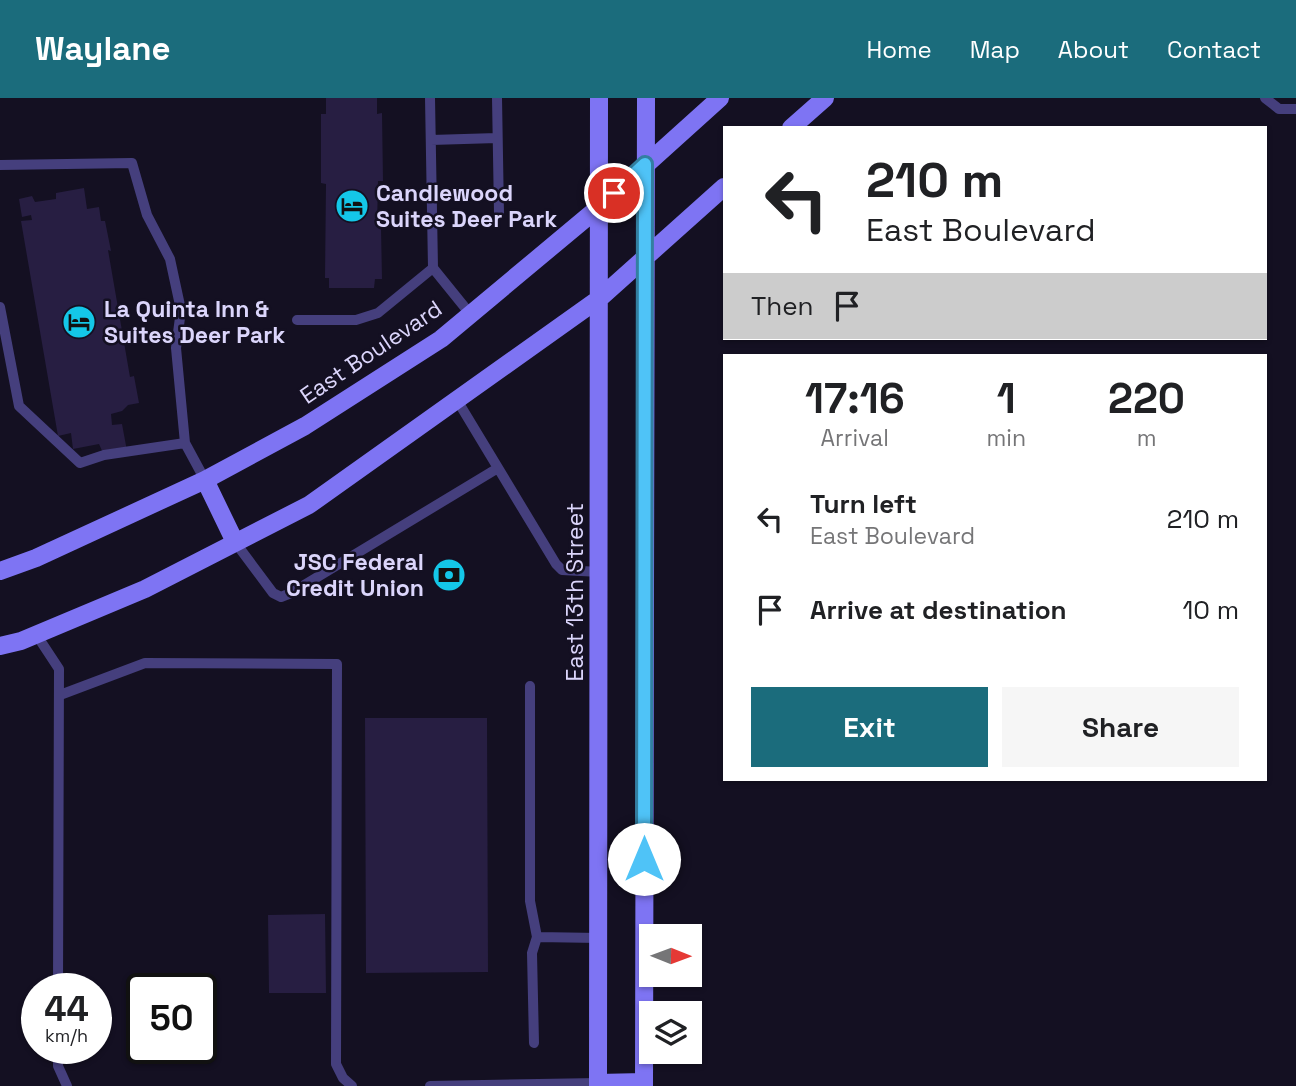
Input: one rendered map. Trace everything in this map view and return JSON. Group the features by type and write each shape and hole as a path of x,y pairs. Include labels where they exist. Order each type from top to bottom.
{"main road":[{"name":"East 13th Street","path":"598,98 598,1085"},
{"path":"598,1085 644,1084 646,98"},
{"name":"East Boulevard","path":"0,571 36,558 205,480 305,426 441,339 598,208 720,98"},
{"path":"793,126 825,98"},
{"path":"0,646 145,589 310,505 600,298 723,188"},
{"path":"205,480 235,542"}],"lane":[{"path":"430,98 433,268 471,315"},
{"path":"497,98 499,213"},
{"path":"1265,98 1279,109 1296,109"},
{"path":"431,140 497,138"},
{"path":"0,165 132,163 147,215 170,259 180,310 176,348 185,443 205,480"},
{"path":"297,320 356,320 378,313 433,268"},
{"path":"0,307 19,406 80,463 103,455 185,443"},
{"path":"457,400 562,570 600,572"},
{"path":"235,542 273,593 281,597 498,468"},
{"path":"36,634 59,668 58,973"},
{"path":"60,695 145,663 337,664 336,1064 339,1082 352,1086"},
{"path":"530,686 530,901 537,937 533,953 534,1043"},
{"path":"537,937 599,938"},
{"path":"58,1064 67,1086"},
{"path":"430,1086 598,1085"}],"building":[{"name":"Candlewood Suites Deer Park","path":"326,98 377,98 377,114 382,113 383,181 378,181 377,227 381,227 382,279 375,279 374,288 329,288 329,278 325,278 326,184 321,183 321,114 326,114"},
{"name":"La Quinta Inn & Suites Deer Park","path":"84,188 87,209 99,207 101,221 105,221 130,377 134,376 139,403 128,405 122,411 111,414 112,425 122,424 127,451 104,455 99,444 73,449 71,433 58,436 21,221 32,220 31,215 22,217 19,199 32,196 35,202 56,199 56,193"},
{"path":"365,718 487,718 488,972 366,973"},
{"path":"325,914 326,993 269,993 268,915"}],"place":[{"name":"Candlewood Suites Deer Park","path":"352,206"},
{"name":"La Quinta Inn & Suites Deer Park","path":"79,322"},
{"name":"JSC Federal Credit Union","path":"449,575"}],"route":[{"path":"614,193 645,164 644,859"}]}
